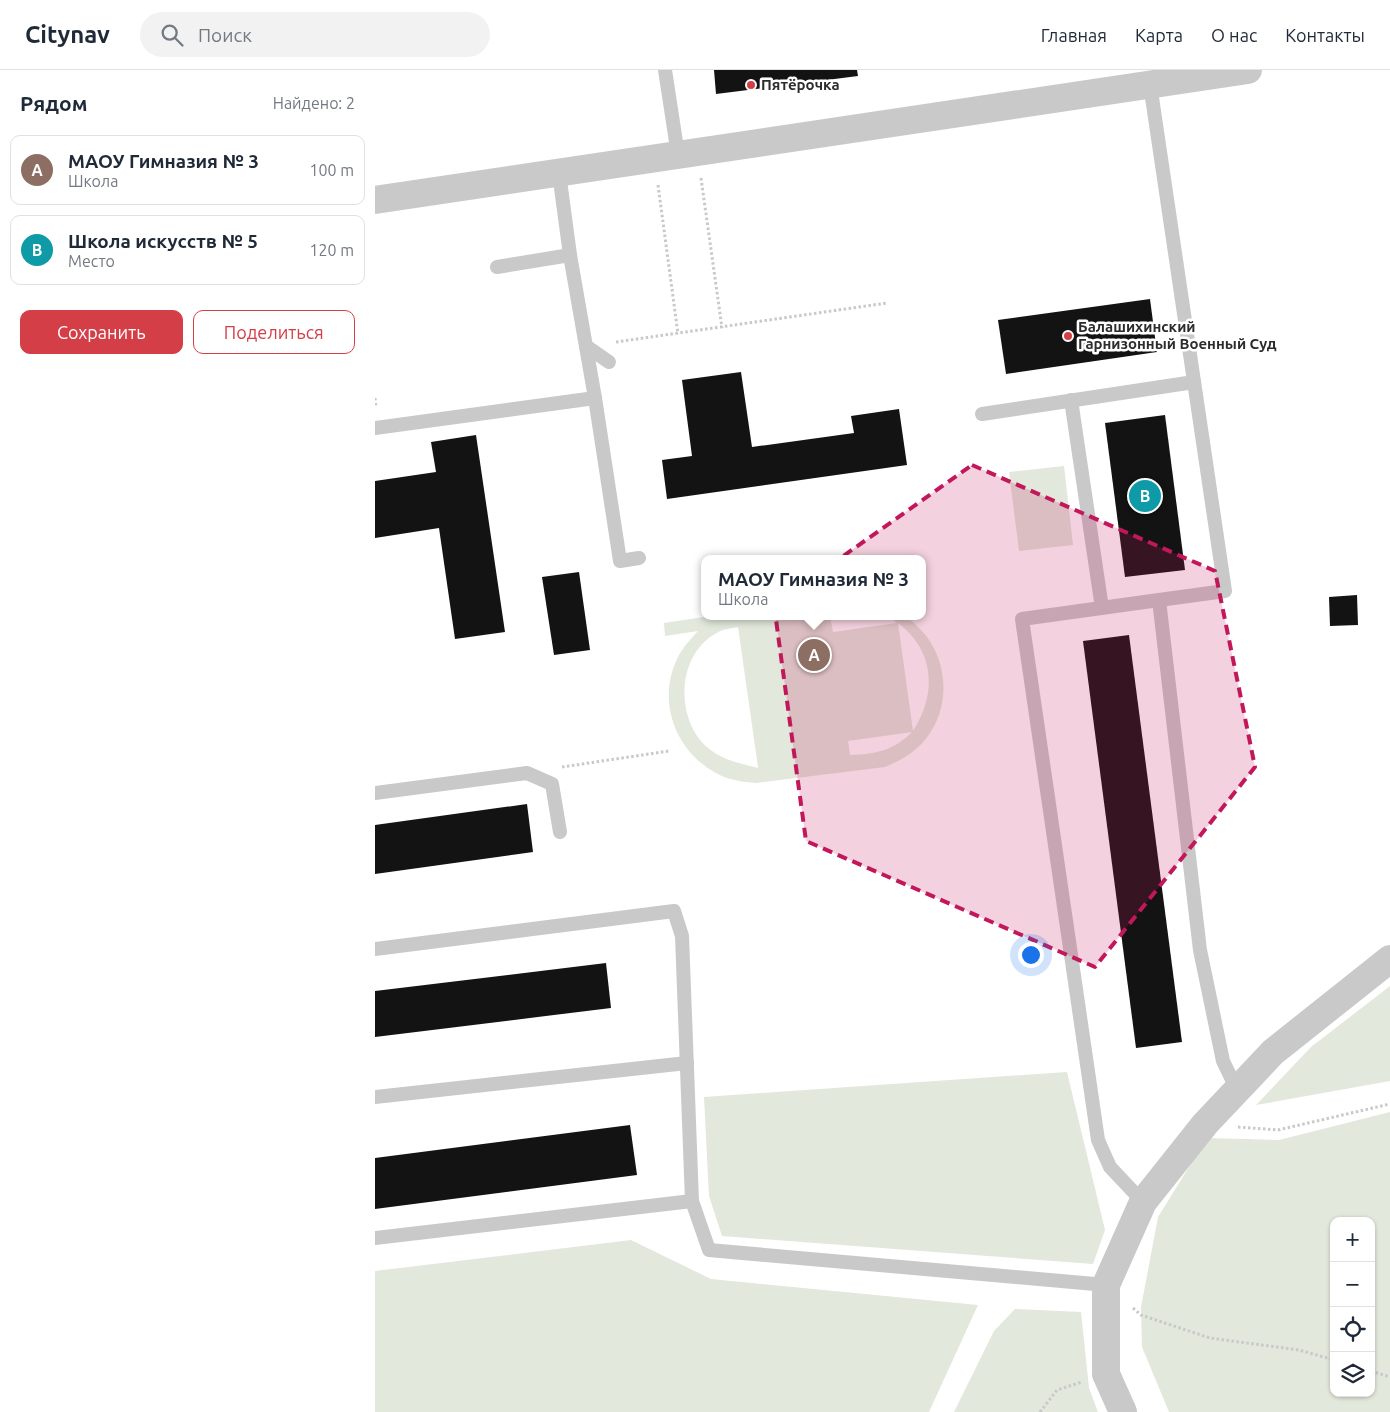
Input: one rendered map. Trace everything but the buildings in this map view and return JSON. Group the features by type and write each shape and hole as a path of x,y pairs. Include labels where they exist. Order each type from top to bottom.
{"street":[{"path":"375,200 559,173 689,163 1150,84 1248,70"},
{"path":"1123,1412 1106,1374 1106,1285 1143,1202 1205,1124 1273,1052 1390,959"}],"lane":[{"path":"665,70 689,163"},
{"path":"1143,1202 1110,1167 1098,1140 1022,619 1225,592 1150,84"},
{"path":"559,173 620,560 639,558"},
{"path":"497,267 571,256"},
{"path":"586,346 609,362"},
{"path":"982,414 1194,382"},
{"path":"375,428 595,398"},
{"path":"1071,400 1102,608"},
{"path":"1159,600 1200,950 1223,1061 1237,1090"},
{"path":"375,793 527,773 552,784 560,832"},
{"path":"375,948 674,911 682,936 692,1201 709,1250 1106,1285"},
{"path":"375,1097 687,1064"},
{"path":"375,1238 692,1201"}],"path":[{"path":"689,163 722,328"},
{"path":"657,177 678,334"},
{"path":"586,346 887,303"},
{"path":"527,773 669,751"},
{"path":"1205,1124 1278,1130 1390,1104"},
{"path":"1106,1285 1141,1315 1210,1338 1299,1350 1330,1359"},
{"path":"1375,1372 1390,1377"},
{"path":"1040,1412 1057,1390 1106,1374"}],"highlighted area":[{"path":"972,465 1215,571 1255,767 1095,967 806,841 774,605"}],"shaded area":[{"path":"1064,466 1073,545 1019,551 1009,472"},
{"path":"701,617 701,620 831,620 833,632 897,623 893,620 910,620 930,641 937,654 943,682 940,710 928,736 919,746 903,758 885,767 756,783 731,779 716,773 702,764 690,752 680,738 670,708 669,691 671,675 681,651 698,631 665,636 664,623","holes":["898,623 919,646 925,659 929,688 921,717 913,731","738,627 758,768 726,759 713,752 700,740 692,726 687,711 686,679 690,664 698,650 709,638 723,630","912,732 898,743 884,750 868,754 850,755 848,741"]},
{"path":"1390,986 1390,1081 1256,1105 1311,1047"},
{"path":"1067,1072 1105,1230 1093,1264 722,1236 709,1196 704,1097"},
{"path":"1390,1112 1390,1412 1169,1412 1142,1347 1141,1307 1158,1217 1207,1138 1279,1140"},
{"path":"631,1240 711,1279 978,1305 929,1412 375,1412 375,1271"},
{"path":"1015,1309 1081,1312 1089,1388 1098,1412 954,1412 994,1331"}],"place":[{"name":"Пятёрочка","path":"751,85"},
{"name":"Балашихинский Гарнизонный Военный Суд","path":"1068,336"},
{"name":"Школа искусств № 5","path":"1145,496"},
{"name":"МАОУ Гимназия № 3","path":"814,655"}]}
